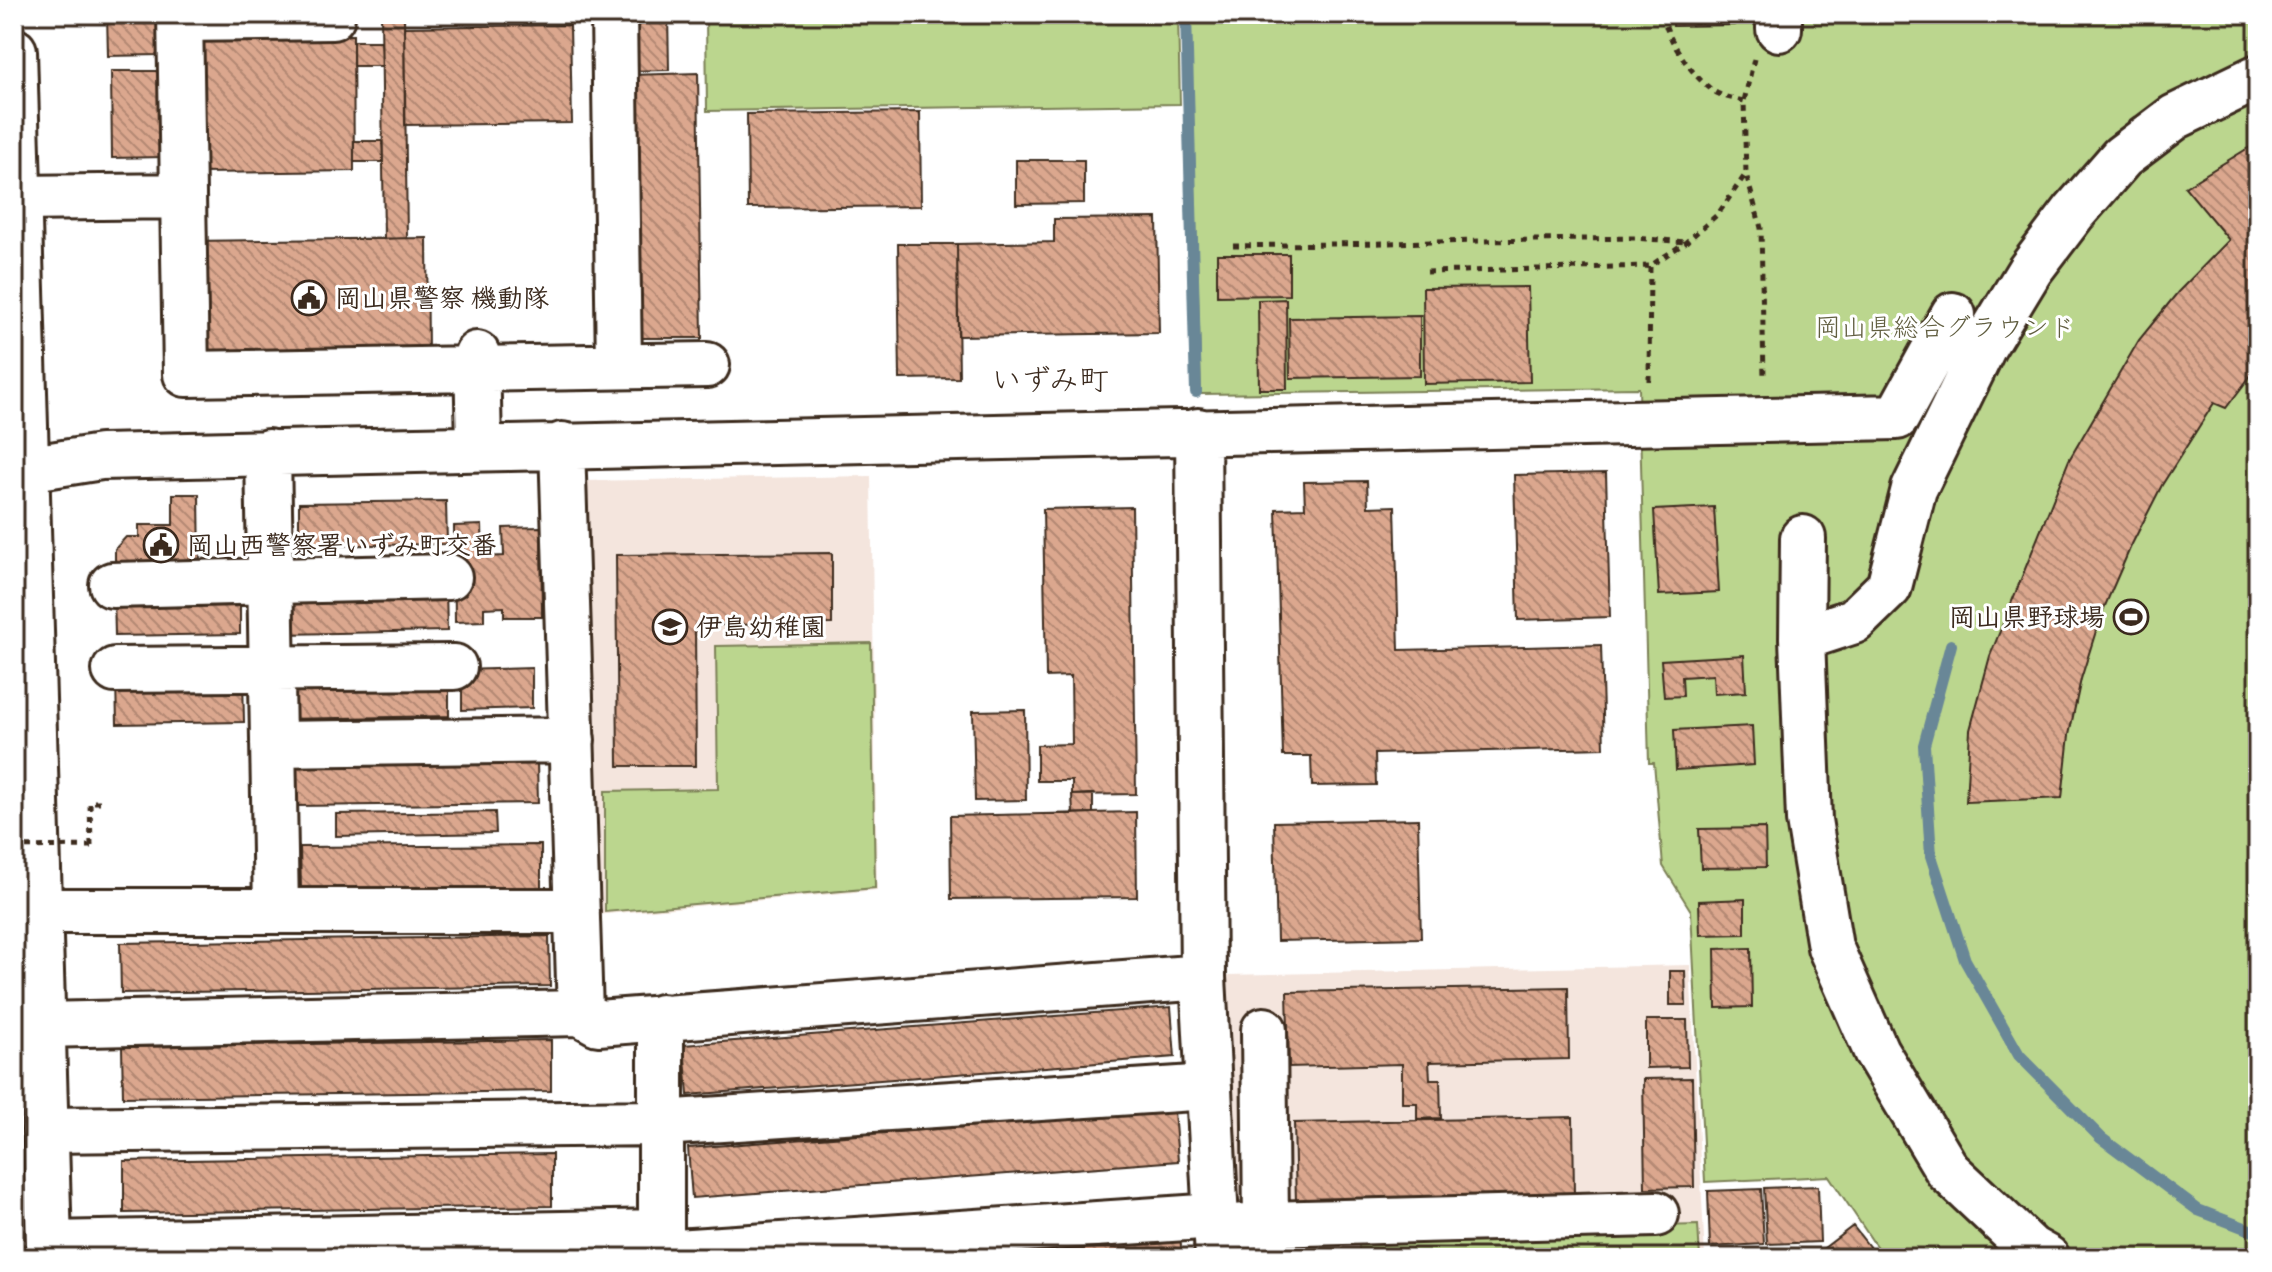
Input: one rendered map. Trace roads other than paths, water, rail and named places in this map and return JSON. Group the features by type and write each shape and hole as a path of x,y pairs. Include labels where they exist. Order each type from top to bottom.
{"street":[{"path":"614,14 619,366"},
{"path":"332,17 180,17 186,374 477,362 707,365"},
{"path":"14,51 23,740 38,911 48,1251 661,1248 1217,1234 1266,1224 1656,1214"},
{"path":"1802,638 1854,621 1889,587 1914,489 1984,346 2030,270 2074,212 2122,157 2175,117 2258,77"},
{"path":"18,198 183,196"},
{"path":"19,470 101,457 1198,431 1780,405 1897,417 1953,315"},
{"path":"477,362 479,447"},
{"path":"1198,431 1203,977 1217,1234"},
{"path":"562,445 580,1013"},
{"path":"268,452 276,911"},
{"path":"1803,538 1802,638 1809,820 1830,947 1876,1051 1948,1171 2031,1249 2047,1258"},
{"path":"112,585 449,577"},
{"path":"115,670 454,667"},
{"path":"273,744 572,740"},
{"path":"38,911 577,911"},
{"path":"42,1025 580,1013 598,1023 1203,977"},
{"path":"661,1017 661,1248"},
{"path":"1264,1030 1266,1224"},
{"path":"45,1130 661,1123 1209,1087"}],"waterway":[{"path":"1186,14 1196,392"},
{"path":"1951,645 1924,745 1931,856 1965,960 2019,1055 2101,1138 2198,1210 2258,1233"}],"place":[{"name":"岡山県警察 機動隊","path":"309,298"},
{"name":"岡山西警察署いずみ町交番","path":"161,545"},
{"name":"岡山県野球場","path":"2131,617"},
{"name":"伊島幼稚園","path":"670,627"}],"district":[{"name":"いずみ町","path":"1050,380"}],"park label":[{"name":"岡山県総合グラウンド","path":"1945,327"}]}
